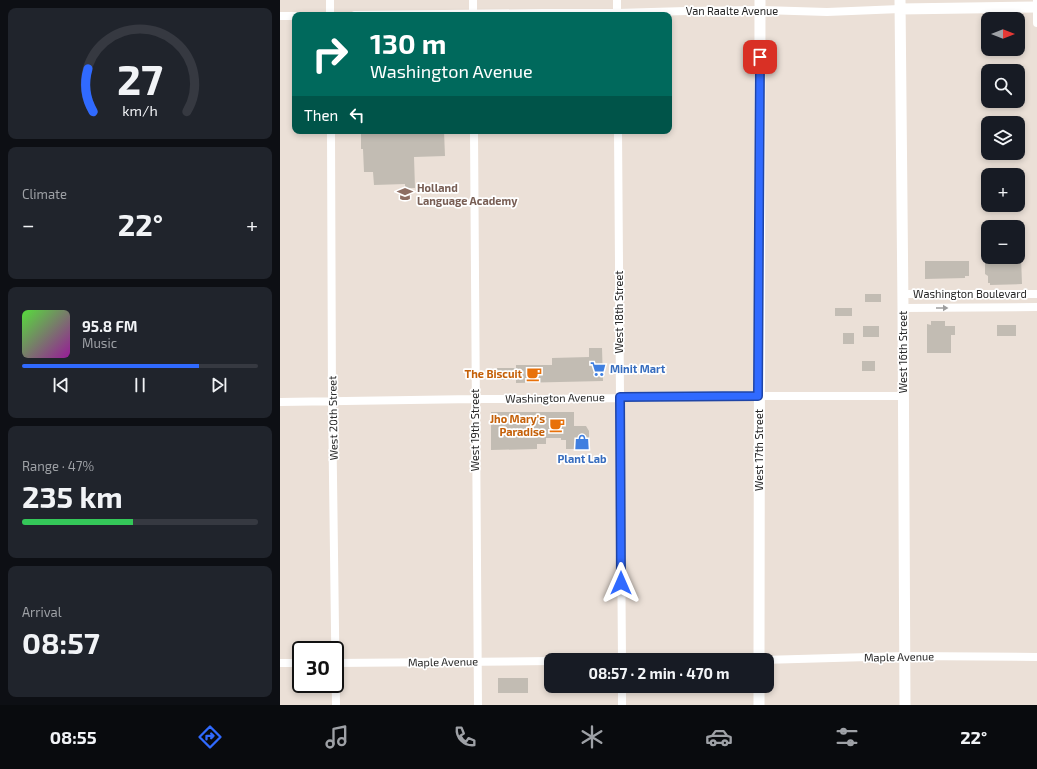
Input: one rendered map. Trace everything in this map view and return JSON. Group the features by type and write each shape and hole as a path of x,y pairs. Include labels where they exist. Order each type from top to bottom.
{"street":[{"path":"330,0 330,12"},
{"path":"473,0 473,12"},
{"path":"617,0 617,12"},
{"path":"1037,0 1037,23"},
{"name":"Van Raalte Avenue","path":"663,12 760,5 827,12 900,4 1037,7"},
{"name":"West 16th Street","path":"900,4 905,705"},
{"name":"West 17th Street","path":"759,653 758,396 760,5"},
{"path":"280,16 292,16"},
{"name":"West 20th Street","path":"331,134 332,402 336,641"},
{"name":"West 19th Street","path":"474,134 478,705"},
{"name":"West 18th Street","path":"618,134 622,653"},
{"name":"Washington Boulevard","path":"903,294 1037,294"},
{"name":"Washington Boulevard","path":"903,308 1037,307"},
{"name":"Washington Avenue","path":"280,402 620,397 903,396"},
{"name":"Maple Avenue","path":"774,660 905,656 1037,657"},
{"name":"Maple Avenue","path":"344,663 544,660"},
{"path":"280,663 292,663"},
{"name":"West 20th Street","path":"336,693 336,705"},
{"path":"622,693 622,705"},
{"path":"759,693 759,705"}],"building":[{"path":"361,134 444,134 445,156 414,157 415,188 405,188 405,184 374,185 373,172 364,172 363,149 361,149"},
{"path":"925,261 969,261 969,276 965,276 965,278 925,279"},
{"path":"985,264 1021,264 1022,284 990,285 990,283 988,283 988,276 985,274"},
{"path":"865,294 881,294 881,302 865,302"},
{"path":"835,308 852,308 852,316 835,316"},
{"path":"931,321 945,321 945,326 955,326 955,335 951,335 951,353 927,353 927,324 931,325"},
{"path":"997,325 1016,325 1016,336 997,336"},
{"path":"863,326 879,326 879,337 863,337"},
{"path":"843,333 854,333 854,344 843,344"},
{"path":"589,348 602,348 603,381 516,383 516,380 497,380 497,368 516,368 516,365 552,365 552,358 589,357"},
{"path":"862,361 875,361 875,371 862,371"},
{"path":"491,412 574,412 574,426 586,426 589,431 589,449 566,449 566,440 561,440 561,438 546,438 546,444 537,444 537,449 491,450"},
{"path":"498,678 528,678 528,693 498,693"}],"place":[{"name":"Holland Language Academy","path":"405,194"},
{"name":"Minit Mart","path":"598,369"},
{"name":"The Biscuit","path":"534,374"},
{"name":"Jho Mary's Paradise","path":"557,425"},
{"name":"Plant Lab","path":"582,442"}],"route":[{"path":"621,583 620,397 758,396 760,57"}]}
